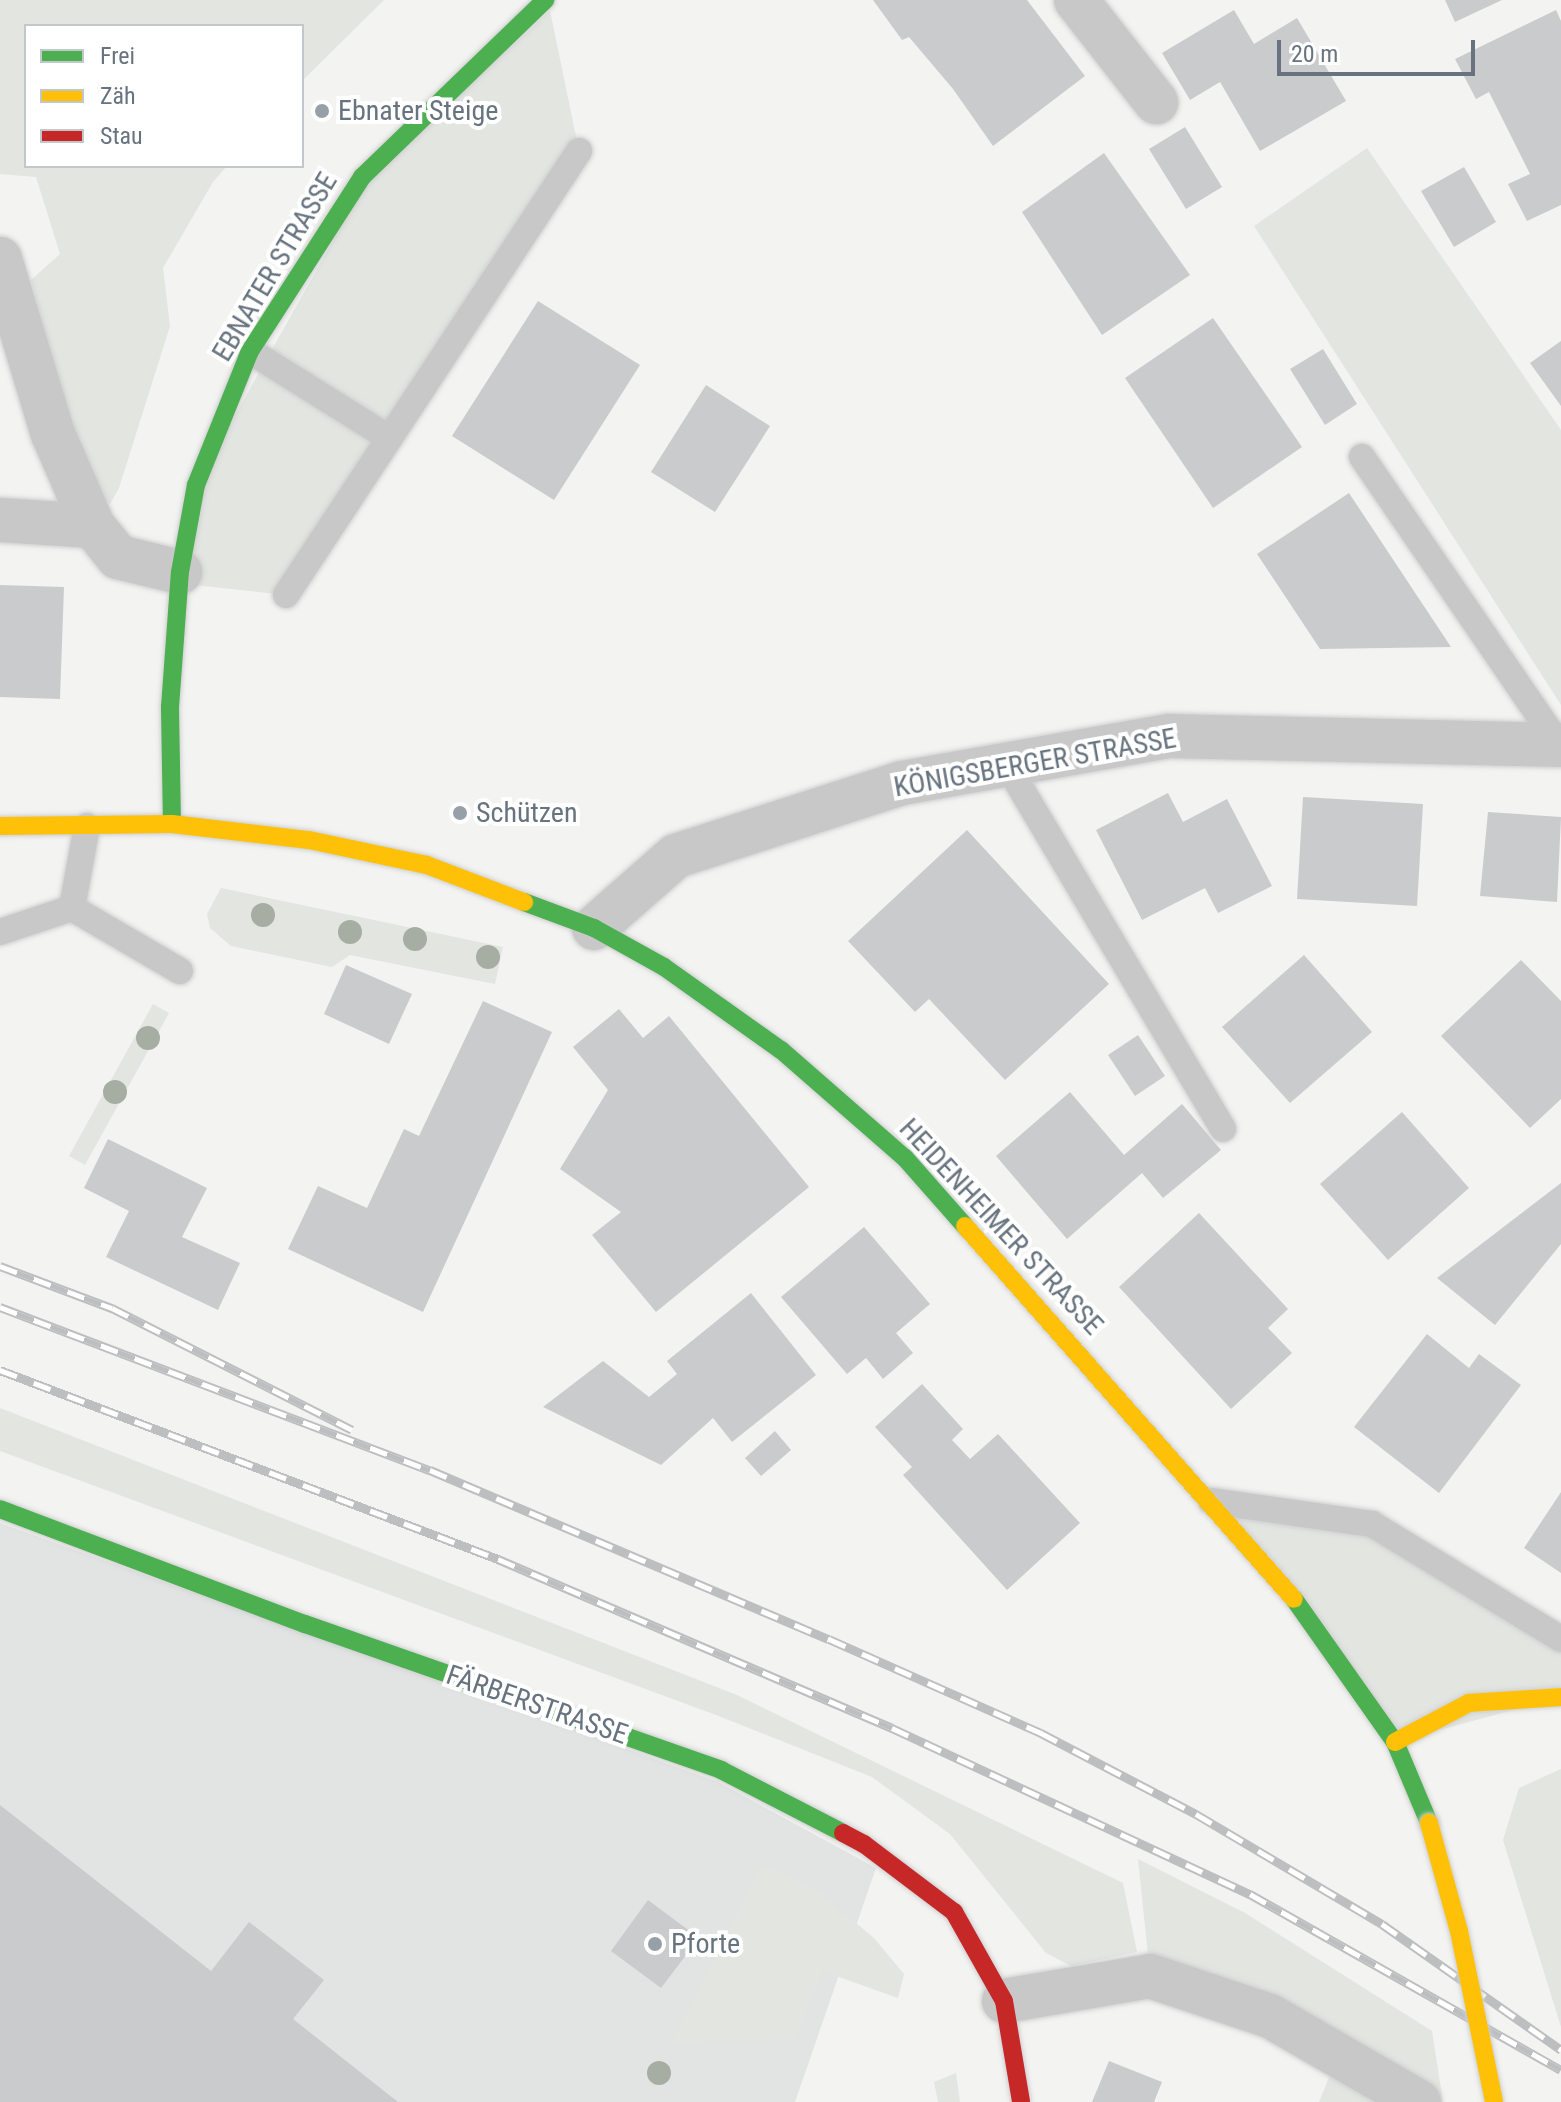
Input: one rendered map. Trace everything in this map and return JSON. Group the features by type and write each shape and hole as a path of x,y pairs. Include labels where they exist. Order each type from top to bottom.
{"main road":[{"name":"EBNATER STRASSE","path":"172,824 170,707 180,572 196,485 250,351 362,177 545,0"},
{"name":"HEIDENHEIMER STRASSE","path":"0,826 172,824 309,840 427,865 594,928 664,967 781,1050 905,1158 1211,1501 1301,1607 1395,1742 1429,1823 1459,1931 1494,2102"},
{"name":"FÄRBERSTRASSE","path":"0,1509 305,1624 721,1770 864,1844 954,1912 1004,2001 1021,2102"},
{"path":"1395,1742 1469,1703 1561,1697"}],"street":[{"path":"1076,0 1156,102"},
{"path":"0,259 53,434 93,526 118,557 180,572"},
{"path":"0,520 93,526"},
{"name":"KÖNIGSBERGER STRASSE","path":"594,928 676,856 902,783 1169,736 1560,745"},
{"path":"1004,2001 1150,1976 1270,2016 1419,2102"}],"lane":[{"path":"286,595 579,151"},
{"path":"250,351 389,438"},
{"path":"1362,457 1560,745"},
{"path":"1007,765 1223,1129"},
{"path":"72,908 87,826"},
{"path":"0,932 72,908 180,971"},
{"path":"1211,1501 1372,1524 1561,1639"}],"shaded area":[{"path":"0,0 384,0 304,79 304,24 24,24 24,168 225,168 213,182 163,268 170,326 119,488 110,504 85,482 31,280 60,254 36,177 0,174"},
{"path":"550,11 579,151 286,595 168,582 196,485 366,182"},
{"path":"1367,148 1561,430 1561,705 1254,226"},
{"path":"221,888 503,947 495,984 350,955 332,967 231,946 210,928 207,914"},
{"path":"153,1004 169,1013 85,1165 69,1156"},
{"path":"0,1408 737,1695 1123,1883 1137,1952 1071,1966 1046,1953 950,1834 872,1777 716,1715 0,1451"},
{"path":"1211,1501 1372,1524 1561,1639 1561,1697 1395,1742"},
{"path":"0,1523 718,1782 876,1868 795,2102 0,2102"},
{"path":"1561,1769 1561,2027 1503,1840 1519,1788"},
{"path":"1138,1859 1245,1913 1432,2031 1443,2102 1319,2102 1346,2036 1148,1955"},
{"path":"763,1865 815,1889 874,1938 904,1974 898,1998 822,1971 796,2039 670,2043"},
{"path":"956,2073 960,2102 938,2102 934,2082"}],"building":[{"path":"873,0 1027,0 1085,76 993,146 953,89 909,37 902,40"},
{"path":"1445,0 1502,0 1455,22"},
{"path":"1234,10 1254,44 1297,18 1346,101 1260,151 1220,82 1190,100 1162,53"},
{"path":"1556,10 1561,21 1561,205 1527,221 1508,184 1530,174 1489,92 1476,99 1455,59"},
{"path":"1185,127 1222,187 1186,209 1149,149"},
{"path":"1104,153 1190,275 1102,335 1022,212"},
{"path":"1464,167 1496,222 1454,247 1421,191"},
{"path":"538,301 640,365 554,500 452,436"},
{"path":"1213,318 1302,447 1213,508 1125,378"},
{"path":"1561,341 1561,406 1530,363"},
{"path":"1323,349 1357,404 1325,425 1290,369"},
{"path":"706,385 770,426 715,512 651,472"},
{"path":"1349,493 1451,647 1320,649 1257,554"},
{"path":"0,585 64,587 60,699 0,697"},
{"path":"1168,793 1183,822 1227,799 1272,886 1218,913 1205,888 1142,920 1096,830"},
{"path":"1303,797 1423,804 1417,906 1297,899"},
{"path":"1488,812 1561,817 1557,902 1480,896"},
{"path":"967,830 1109,984 1005,1080 929,999 915,1012 848,941"},
{"path":"1304,955 1372,1032 1290,1103 1222,1027"},
{"path":"1521,960 1561,1001 1561,1099 1530,1128 1441,1036"},
{"path":"346,965 412,994 389,1044 324,1014"},
{"path":"483,1001 552,1032 423,1312 288,1249 318,1186 367,1208 404,1129 419,1136"},
{"path":"619,1009 643,1038 669,1016 809,1187 656,1312 592,1235 621,1212 560,1169 608,1090 573,1047"},
{"path":"1138,1035 1165,1076 1135,1096 1108,1055"},
{"path":"1070,1092 1124,1155 1182,1104 1221,1150 1163,1198 1142,1173 1067,1239 996,1156"},
{"path":"1402,1112 1469,1188 1388,1260 1320,1184"},
{"path":"108,1139 207,1188 182,1237 240,1263 218,1310 106,1257 129,1211 84,1188"},
{"path":"1561,1183 1561,1244 1495,1325 1437,1278"},
{"path":"1199,1213 1288,1309 1268,1328 1292,1353 1231,1409 1119,1287"},
{"path":"864,1227 930,1304 896,1333 913,1353 883,1379 866,1358 847,1374 781,1297"},
{"path":"751,1293 816,1375 732,1442 713,1418 661,1465 543,1407 603,1361 649,1397 677,1374 667,1361"},
{"path":"1427,1334 1469,1368 1479,1354 1521,1385 1439,1493 1354,1427"},
{"path":"922,1384 963,1429 952,1440 970,1459 998,1434 1080,1523 1007,1590 903,1475 912,1467 875,1427"},
{"path":"775,1431 791,1450 761,1476 745,1458"},
{"path":"1561,1492 1561,1573 1524,1548"},
{"path":"0,1805 211,1971 249,1922 324,1980 293,2019 398,2102 0,2102"},
{"name":"Pforte","path":"648,1900 699,1938 661,1988 611,1951"},
{"path":"1109,2061 1162,2082 1154,2102 1092,2102"}],"railway":[{"path":"0,1266 112,1308 352,1430"},
{"path":"0,1307 430,1470 829,1639 1041,1733 1196,1814 1382,1924 1561,2050"},
{"path":"0,1370 498,1559 892,1728 1250,1894 1561,2070"}],"traffic: fast":[{"path":"172,824 170,707 180,572 196,485 250,351 362,177 545,0"},
{"path":"524,902 594,928 664,967 781,1050 905,1158 965,1226"},
{"path":"0,1509 305,1624 721,1770 843,1833"},
{"path":"1294,1599 1395,1742 1429,1823"}],"traffic: slow":[{"path":"0,826 172,824 309,840 427,865 524,902"},
{"path":"965,1226 1294,1599"},
{"path":"1395,1742 1469,1703 1561,1697"},
{"path":"1429,1823 1459,1931 1494,2102"}],"traffic: jam":[{"path":"843,1833 864,1844 954,1912 1004,2001 1021,2102"}],"place":[{"name":"Ebnater Steige","path":"322,111"},
{"name":"Schützen","path":"460,813"},
{"name":"Pforte","path":"655,1944"}]}
